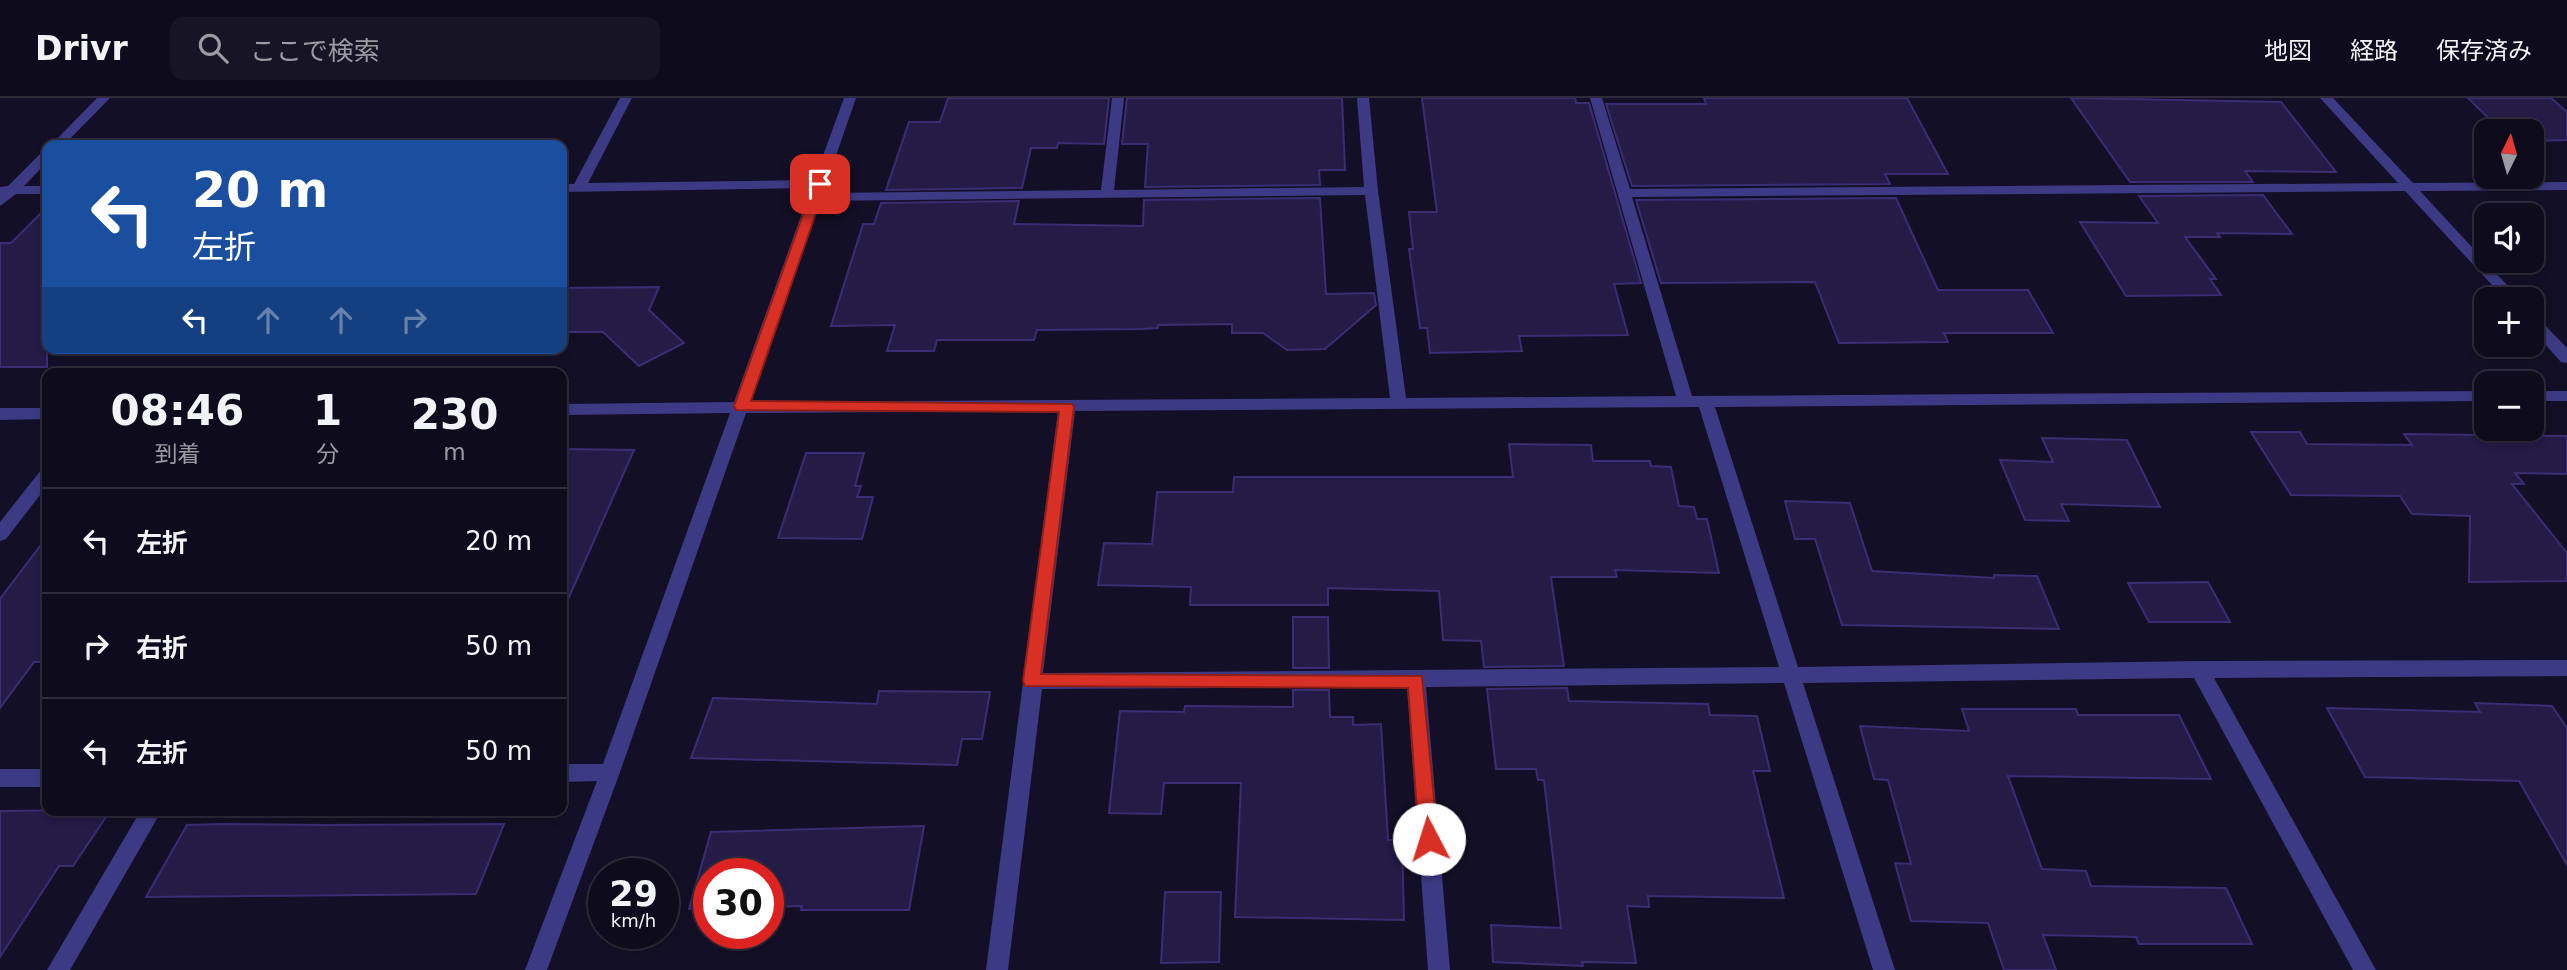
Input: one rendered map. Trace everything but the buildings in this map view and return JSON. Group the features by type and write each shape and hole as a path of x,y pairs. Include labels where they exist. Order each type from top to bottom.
{"street":[{"path":"62,140 104,98"},
{"path":"579,188 626,98"},
{"path":"536,970 610,772 850,98"},
{"path":"1107,195 1118,98"},
{"path":"1363,98 1371,191 1398,401"},
{"path":"1596,98 1685,400"},
{"path":"2326,98 2502,287"},
{"path":"0,202 6,190 42,159"},
{"path":"1625,193 2567,186"},
{"path":"567,188 1107,195 1371,191"},
{"path":"6,190 42,190"},
{"path":"2544,333 2567,358"},
{"path":"567,409 741,406 1067,407 1398,401 2474,396"},
{"path":"2544,396 2567,396"},
{"path":"1705,400 1884,970"},
{"path":"997,970 1067,407"},
{"path":"0,414 42,414"},
{"path":"0,534 42,480"},
{"path":"2199,668 2365,970"},
{"path":"1032,681 1416,681 2199,668 2567,668"},
{"path":"1416,681 1439,970"},
{"path":"567,773 610,772"},
{"path":"0,778 42,778"},
{"path":"58,970 148,816"}],"route":[{"path":"820,184 741,406 1067,407 1032,681 1416,681 1429,839"}]}
